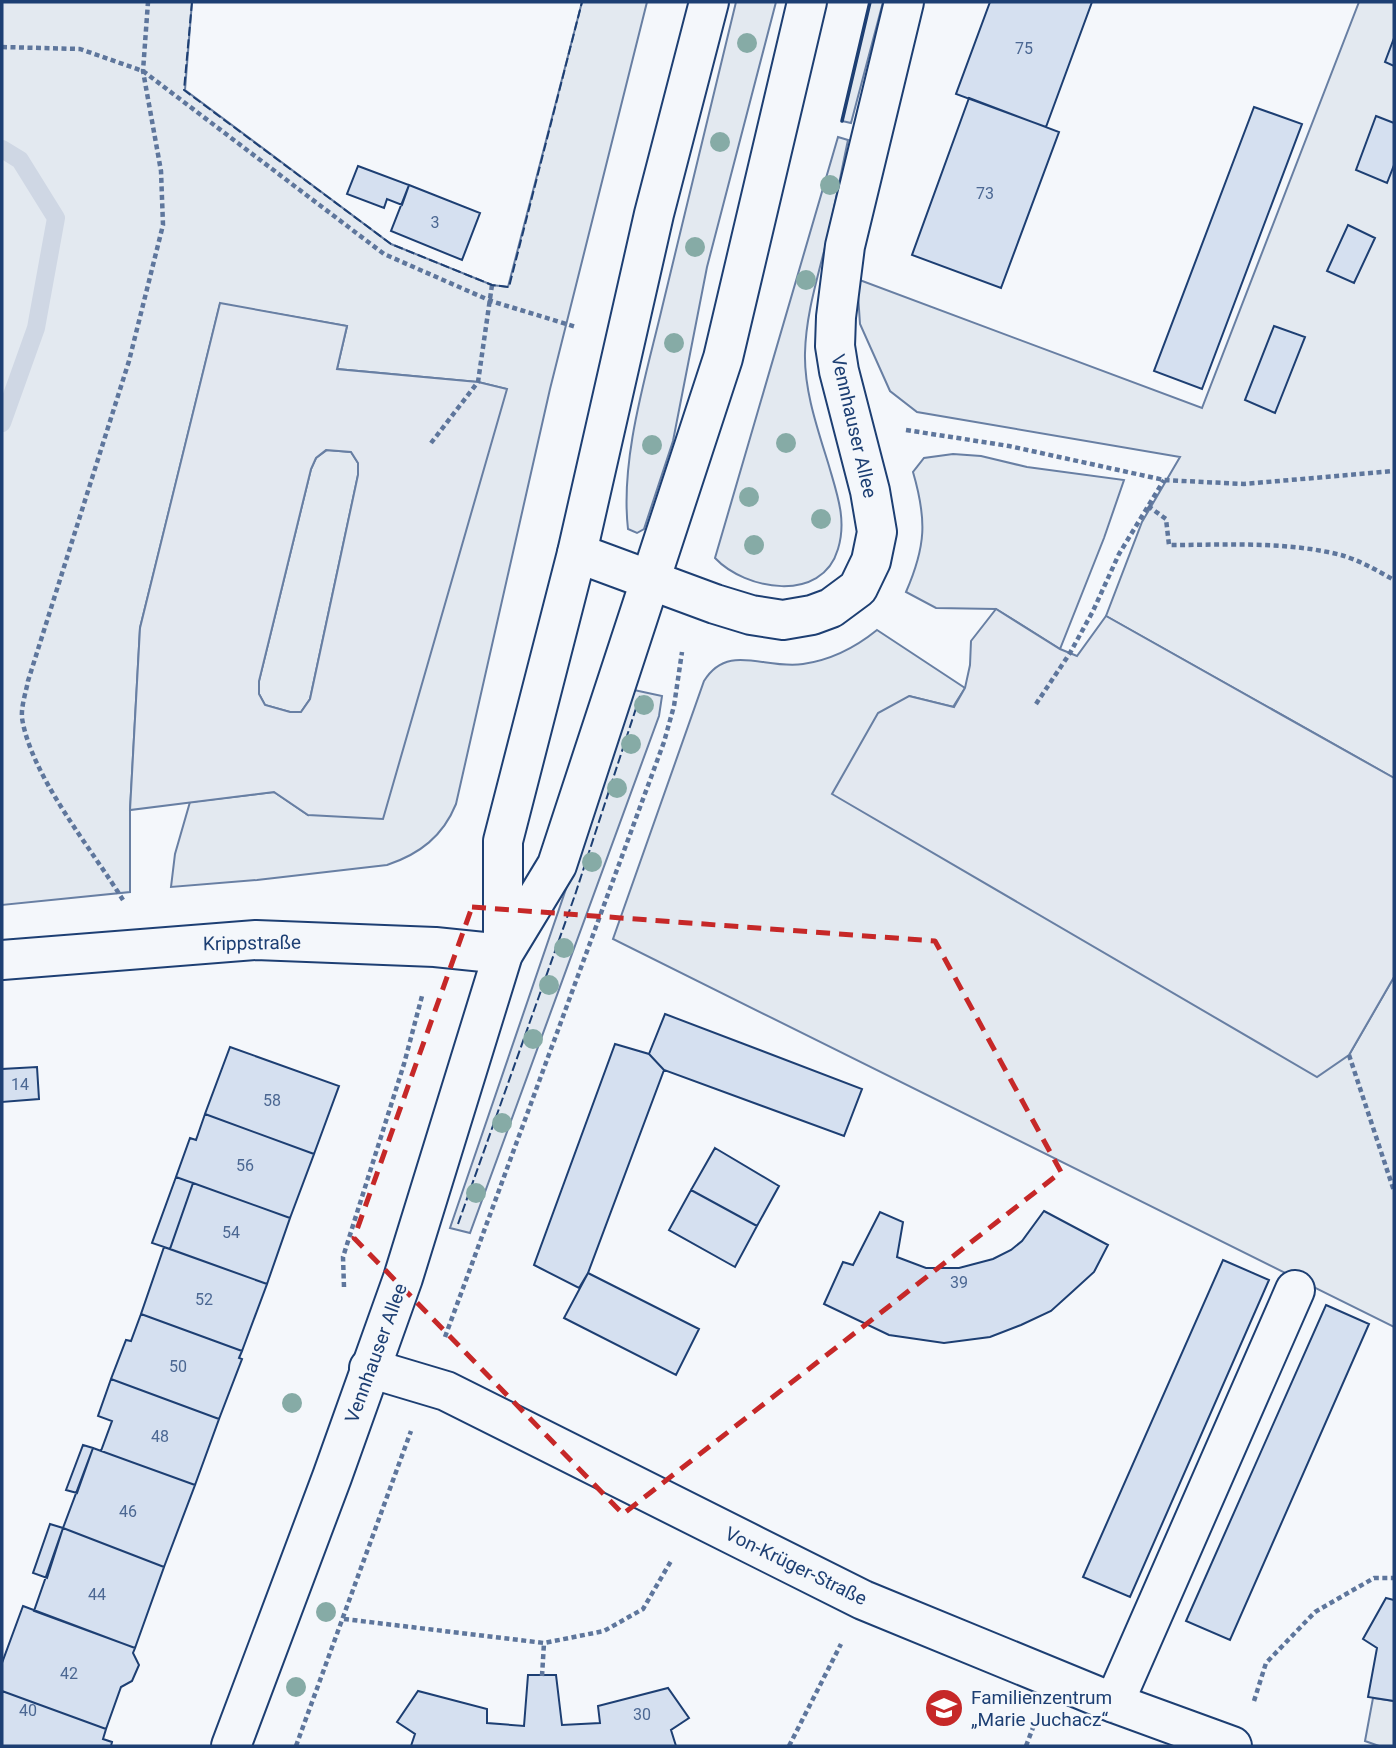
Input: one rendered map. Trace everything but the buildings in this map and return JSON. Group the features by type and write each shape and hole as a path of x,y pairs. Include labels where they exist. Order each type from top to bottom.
{"main road":[{"name":"Vennhauser Allee","path":"503,954 503,841 577,553 654,214 709,2"},
{"name":"Vennhauser Allee","path":"231,1746 332,1477 419,1231 503,954 557,865 648,580 723,358 807,2"},
{"name":"Vennhauser Allee","path":"577,553 751,615 783,620 812,615 831,608 858,588 871,561 877,532 839,371 835,346 836,317 845,246 904,2"},
{"name":"Krippstraße","path":"2,960 256,940 435,947 503,954"},
{"path":"1114,1703 1296,1290"},
{"name":"Von-Krüger-Straße","path":"369,1368 446,1391 863,1600 1114,1703 1232,1746"}],"path":[{"path":"148,2 143,71 161,171 163,225 129,361 28,681 22,715 28,744 42,775 151,947"},
{"path":"2,47 80,49 143,71 383,254 491,301 583,329"},
{"path":"431,443 478,382 492,285"},
{"path":"858,444 906,430 1009,446 1164,480 1244,484 1394,471"},
{"path":"1036,704 1070,653 1119,554 1164,480"},
{"path":"1148,506 1167,519 1169,545 1277,546 1304,549 1343,556 1394,580"},
{"path":"442,1346 664,742 674,706 685,639"},
{"path":"344,1258 404,1064 435,947"},
{"path":"1349,1055 1394,1191"},
{"path":"296,1746 412,1428"},
{"path":"344,1619 544,1643 604,1631 643,1609 670,1563"},
{"path":"1251,1711 1266,1663 1315,1612 1374,1578 1394,1578"},
{"path":"542,1675 544,1643"},
{"path":"789,1746 840,1647"}],"highlighted area":[{"path":"472,907 935,941 1061,1172 623,1514 354,1238"}],"shaded area":[{"path":"2,2 192,2 185,90 391,244 492,285 508,287 582,2 647,2 550,389 456,804 444,825 429,842 399,861 387,865 257,880 171,887 175,854 190,802 274,792 308,815 506,389 478,382 337,369 347,326 220,304 140,628 130,810 130,892 2,905"},
{"path":"736,2 776,2 707,267 673,441 644,529 637,533 628,529 627,502 636,418"},
{"path":"870,2 883,2 851,123 842,121"},
{"path":"1359,2 1394,2 1394,778 1106,616 1142,522 1180,457 917,412 890,391 860,324 857,279 1202,408"},
{"path":"838,137 848,140 810,309 805,367 816,424 840,507 841,538 829,566 816,578 800,584 763,584 728,569 715,558"},
{"path":"220,303 347,326 337,369 478,382 507,389 383,819 308,815 274,792 130,810 140,628","holes":["326,450 351,452 358,463 358,475 310,699 301,712 265,705 259,694 259,681 311,469 316,458"]},
{"path":"327,450 351,452 358,463 358,475 310,699 301,712 290,712 265,705 259,694 259,681 311,469 316,458"},
{"path":"953,454 981,456 1027,467 1124,480 1060,649 996,609 936,608 906,592 913,576 922,533 921,505 913,472 924,458"},
{"path":"996,609 1060,649 1077,656 1106,616 1394,778 1394,977 1349,1055 1317,1077 832,794 878,713 909,696 954,707 965,688 971,641"},
{"path":"877,630 965,688 953,707 909,696 1349,1055 1394,977 1394,1327 613,939 704,681 714,669 736,660 789,665 813,662 843,652"},
{"path":"634,690 662,696 659,716 470,1233 450,1228"},
{"path":"1373,1698 1394,1701 1394,1746 1379,1746 1365,1741"}],"waterway":[{"path":"2,149 20,160 56,218 36,328 2,423"}],"fence":[{"path":"192,2 184,90 391,244 492,285 509,287 582,2"},
{"path":"458,1224 575,895 640,696"}],"wall":[{"path":"842,121 870,2"}],"place":[{"name":"Familienzentrum „Marie Juchacz“","path":"944,1708"}]}
